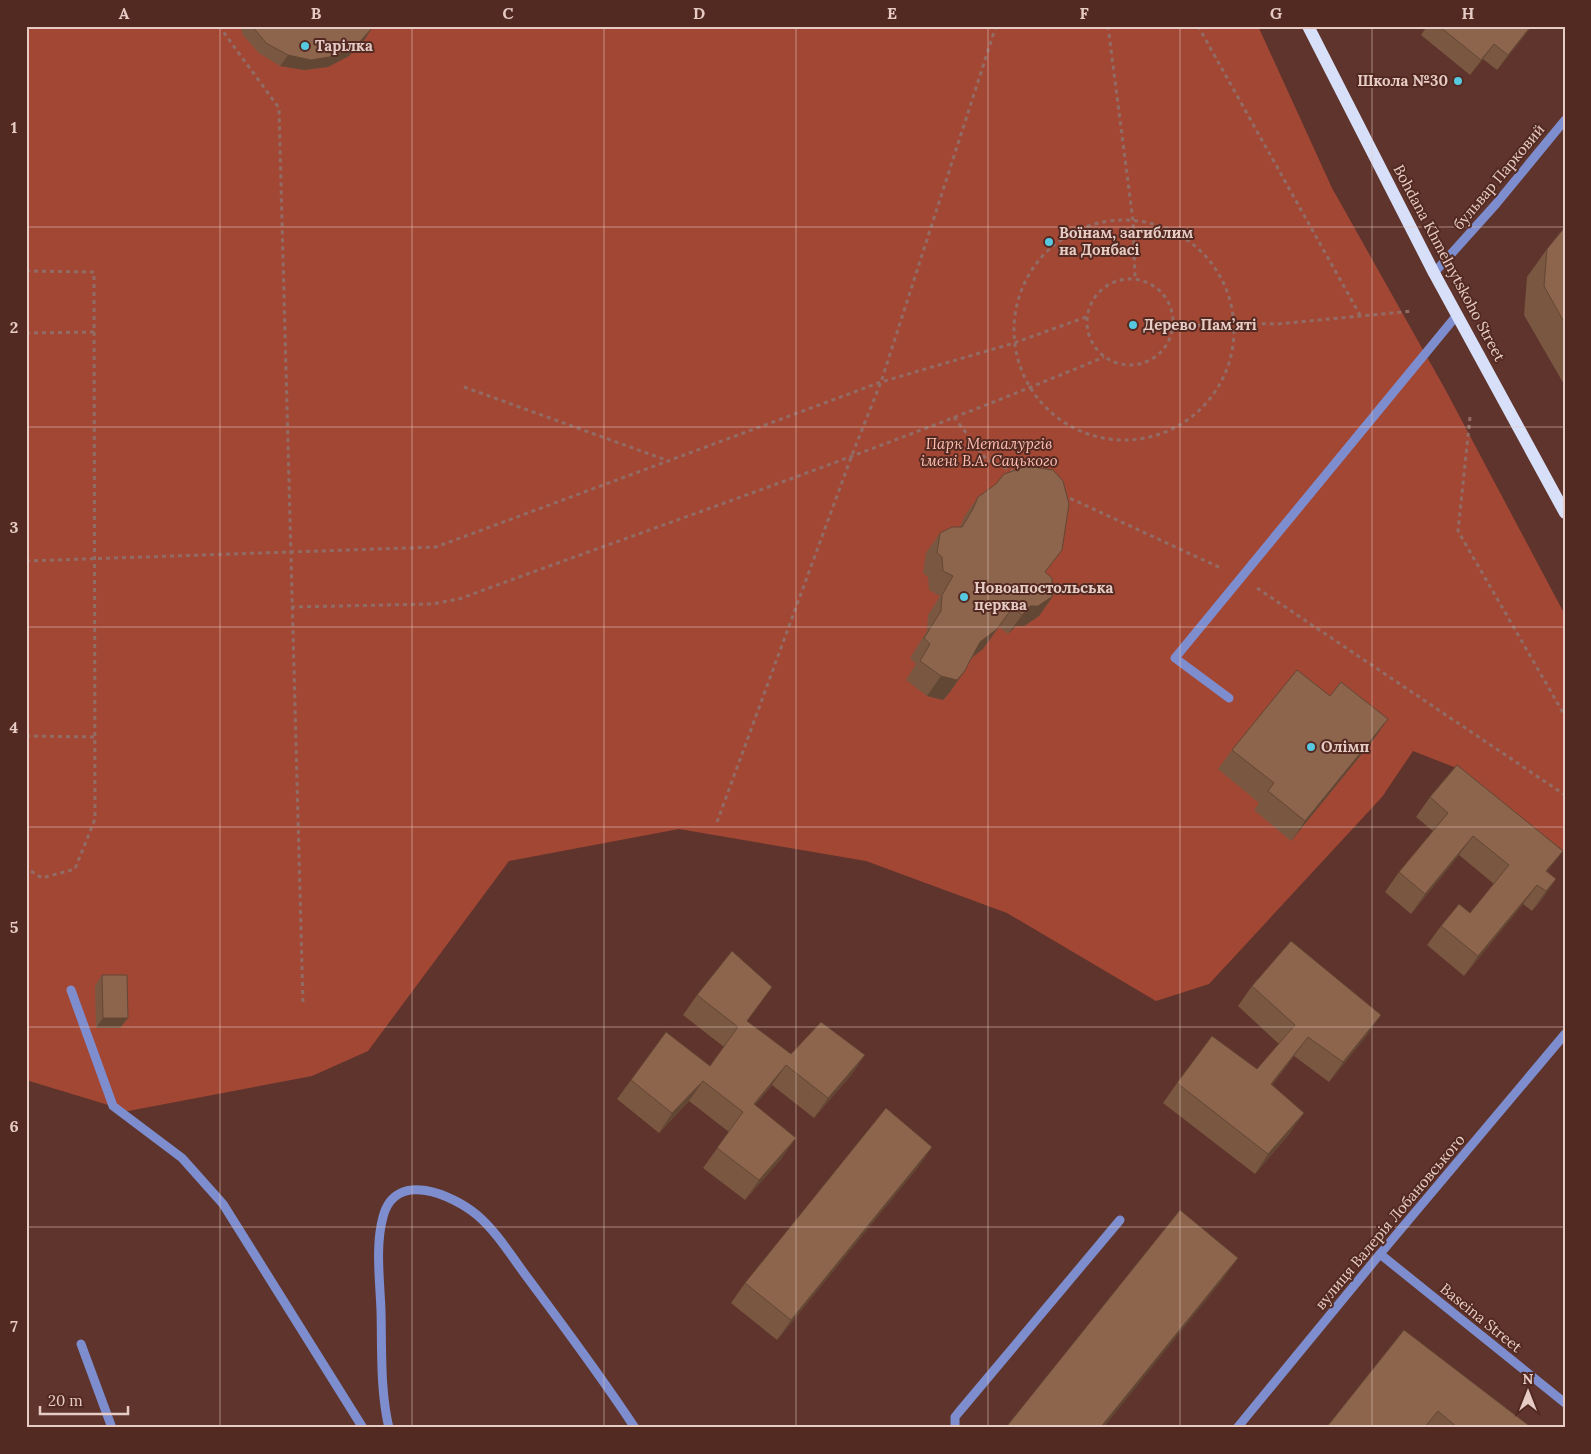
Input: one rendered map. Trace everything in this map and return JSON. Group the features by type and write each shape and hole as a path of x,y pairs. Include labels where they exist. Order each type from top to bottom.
{"main road":[{"name":"Bohdana Khmelnytskoho Street","path":"1308,26 1434,273 1565,513"}],"street":[{"name":"бульвар Парковий","path":"1434,273 1496,204 1565,120"},
{"path":"1229,698 1175,658 1457,315"},
{"path":"71,990 113,1106 182,1158 223,1204 363,1428"},
{"name":"вулиця Валерія Лобановського","path":"1237,1428 1565,1034"},
{"path":"388,1428 383,1405 379,1274 383,1216 391,1202 403,1192 417,1190 447,1195 461,1203 483,1221 595,1367 635,1428"},
{"path":"955,1428 954,1423 959,1412 1120,1220"},
{"name":"Baseina Street","path":"1380,1254 1565,1403"},
{"path":"81,1344 112,1428"}],"path":[{"path":"219,26 279,108 303,1005"},
{"path":"717,822 852,455 881,382 996,26"},
{"path":"1108,26 1133,221 1135,278"},
{"path":"1198,26 1360,315"},
{"path":"1111,221 1133,221 1154,224 1175,232 1193,244 1208,259 1221,277 1229,297 1233,323 1234,340 1230,361 1222,381 1210,399 1195,415 1177,427 1158,435 1136,440 1114,440 1093,436 1073,428 1055,417 1028,389 1018,364 1014,343 1013,321 1017,300 1026,280 1037,262 1052,246 1070,234 1090,225 1111,221"},
{"path":"26,271 94,272 96,559 95,819 75,869 42,878 26,868"},
{"path":"1135,278 1156,287 1170,304 1174,327 1165,348 1148,362 1125,365 1104,357 1090,340 1086,317 1095,296 1112,282 1135,278"},
{"path":"1174,327 1233,323 1277,324 1413,311"},
{"path":"26,560 436,547 881,382 1014,343 1086,317"},
{"path":"26,333 95,332"},
{"path":"291,606 446,602 852,455 1028,389 1104,357"},
{"path":"464,387 667,461"},
{"path":"954,417 986,459 1021,475"},
{"path":"1470,417 1458,531 1565,716"},
{"path":"1056,492 1241,578 1565,795"},
{"path":"26,736 95,737"}],"green space":[{"name":"Парк Металургів імені В.А. Сацького","path":"26,26 1258,26 1332,188 1445,389 1565,615 1565,852 1459,769 1413,751 1382,797 1209,984 1156,1001 1007,913 866,861 679,829 509,861 368,1051 312,1076 128,1111 26,1080"}],"building":[{"name":"Тарілка","path":"252,26 373,26 356,46 335,56 311,60 288,55 266,43"},
{"path":"1439,26 1531,26 1508,55 1494,44 1481,60"},
{"path":"1565,227 1565,324 1544,286 1547,249"},
{"path":"1027,466 1053,470 1063,481 1069,504 1062,550 1045,572 1052,578 1053,596 1038,606 1030,606 1022,615 1013,607 997,629 980,642 964,672 957,680 941,676 920,661 930,644 924,638 941,611 942,595 953,576 943,571 942,557 937,553 940,533 952,527 962,527 978,497 996,484 1004,474"},
{"path":"1297,670 1330,696 1341,682 1388,719 1305,821 1268,791 1274,783 1232,750"},
{"path":"1457,765 1563,851 1546,871 1556,879 1546,891 1537,885 1478,956 1441,926 1459,904 1470,913 1509,865 1473,836 1425,894 1399,872 1448,813 1430,797"},
{"path":"1291,941 1381,1015 1343,1062 1308,1037 1271,1084 1304,1113 1268,1154 1177,1083 1212,1036 1257,1069 1295,1025 1252,986"},
{"path":"732,951 772,987 747,1021 791,1054 821,1022 865,1055 828,1098 786,1065 754,1104 796,1138 759,1180 717,1148 743,1112 703,1081 672,1113 631,1080 666,1032 710,1066 738,1027 697,995"},
{"path":"102,975 127,975 128,1018 103,1018"},
{"path":"886,1108 932,1147 791,1320 745,1283"},
{"path":"1180,1210 1238,1258 1100,1428 1009,1428 1007,1426"},
{"path":"1404,1330 1532,1428 1458,1428 1438,1411 1424,1428 1326,1428"}],"place":[{"name":"Тарілка","path":"305,46"},
{"name":"Школа №30","path":"1458,81"},
{"name":"Воїнам, загиблим на Донбасі","path":"1049,242"},
{"name":"Дерево Пам’яті","path":"1133,325"},
{"name":"Новоапостольська церква","path":"964,597"},
{"name":"Олімп","path":"1311,747"}]}
